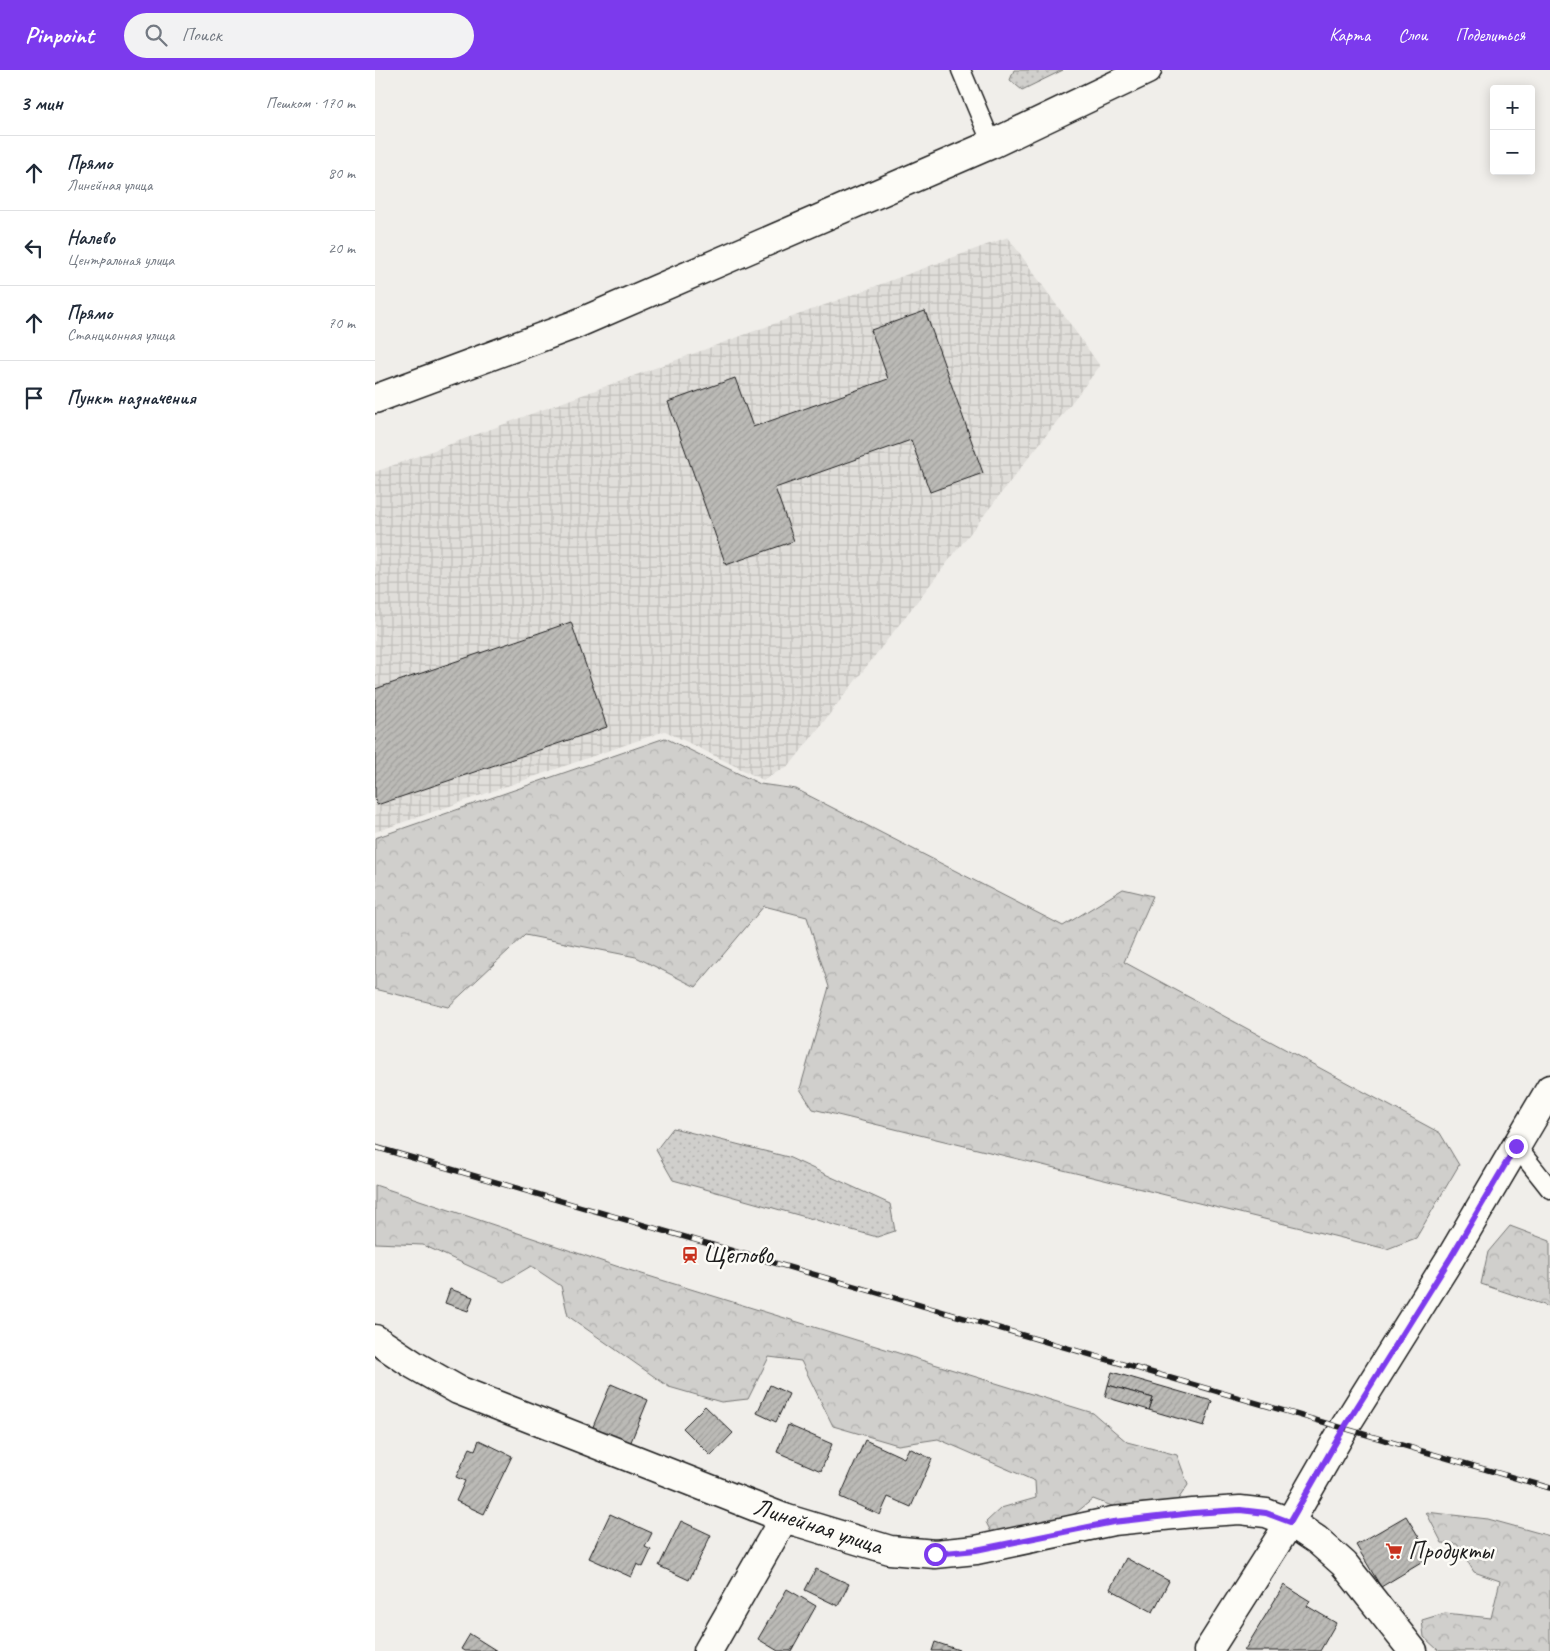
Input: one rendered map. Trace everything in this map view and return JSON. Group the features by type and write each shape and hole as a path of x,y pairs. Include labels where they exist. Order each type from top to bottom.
{"street":[{"path":"375,399 574,325 992,144 1147,70"},
{"path":"1208,1651 1290,1522 1344,1428 1451,1257 1550,1089"},
{"name":"Линейная улица","path":"375,1339 413,1365 458,1390 784,1518 890,1550 935,1554 976,1550 1113,1522 1240,1510 1266,1513 1290,1522 1317,1540 1344,1564 1413,1651"},
{"path":"708,1651 784,1518"}],"lane":[{"path":"961,70 992,144"},
{"path":"1516,1146 1550,1188"}],"shaded area":[{"path":"1008,237 1100,366 790,765 763,780 665,731 375,832 375,472"}],"green space":[{"path":"1014,70 1063,70 1022,90 1010,80"},
{"path":"665,738 760,784 796,789 1063,926 1123,889 1153,896 1124,962 1440,1133 1459,1165 1416,1238 1387,1249 813,1109 800,1089 829,987 807,917 764,906 696,987 636,957 525,935 448,1007 375,989 375,838"},
{"path":"673,1128 788,1157 890,1204 895,1231 877,1237 673,1180 656,1150"},
{"path":"375,1185 616,1266 1093,1413 1127,1442 1177,1455 1188,1485 1172,1508 1123,1510 1093,1499 1062,1524 991,1532 986,1522 1001,1508 1036,1498 1035,1481 938,1439 898,1445 833,1426 801,1361 769,1357 748,1399 721,1402 669,1387 568,1316 561,1286 531,1266 504,1282 423,1245 375,1243"},
{"path":"1510,1226 1550,1241 1550,1307 1481,1284 1488,1252"},
{"path":"1426,1512 1488,1519 1550,1536 1550,1651 1439,1651 1424,1637 1422,1620 1445,1613 1491,1618 1500,1581 1474,1572 1457,1544 1442,1543"}],"building":[{"path":"925,311 983,473 930,492 911,440 775,488 794,541 726,565 668,402 735,378 753,427 888,379 871,330"},
{"path":"571,622 607,727 377,805 375,798 375,689"},
{"path":"450,1289 473,1297 468,1311 445,1303"},
{"path":"1112,1372 1212,1401 1204,1426 1149,1410 1153,1398 1108,1385"},
{"path":"611,1384 648,1400 630,1444 592,1429"},
{"path":"770,1385 789,1394 776,1422 757,1413"},
{"path":"1108,1385 1153,1398 1149,1410 1105,1397"},
{"path":"705,1406 733,1433 711,1456 683,1428"},
{"path":"788,1425 832,1444 821,1471 777,1452"},
{"path":"479,1440 512,1456 484,1514 456,1501 465,1481 456,1477 470,1448 475,1450"},
{"path":"865,1440 904,1458 909,1448 932,1459 911,1507 888,1497 880,1515 840,1497"},
{"path":"610,1514 652,1533 645,1547 651,1550 643,1567 637,1564 631,1577 589,1558"},
{"name":"Продукты","path":"1406,1516 1431,1557 1381,1587 1356,1545"},
{"path":"681,1521 711,1535 689,1580 659,1566"},
{"path":"1126,1558 1169,1581 1153,1612 1110,1589"},
{"path":"816,1569 849,1584 838,1606 805,1590"},
{"path":"1284,1585 1310,1601 1307,1606 1336,1623 1320,1651 1244,1651"},
{"path":"787,1589 816,1606 791,1651 778,1651 758,1639"},
{"path":"470,1634 497,1651 464,1651 461,1649"},
{"path":"935,1642 962,1651 932,1651"}],"railway":[{"path":"375,1147 1550,1488"}],"place":[{"name":"Щеглово","path":"690,1255"},
{"name":"Продукты","path":"1394,1551"}],"route":[{"path":"935,1554 976,1550 1113,1522 1193,1513 1240,1510 1266,1513 1290,1522 1344,1428 1451,1257 1516,1146"}]}
